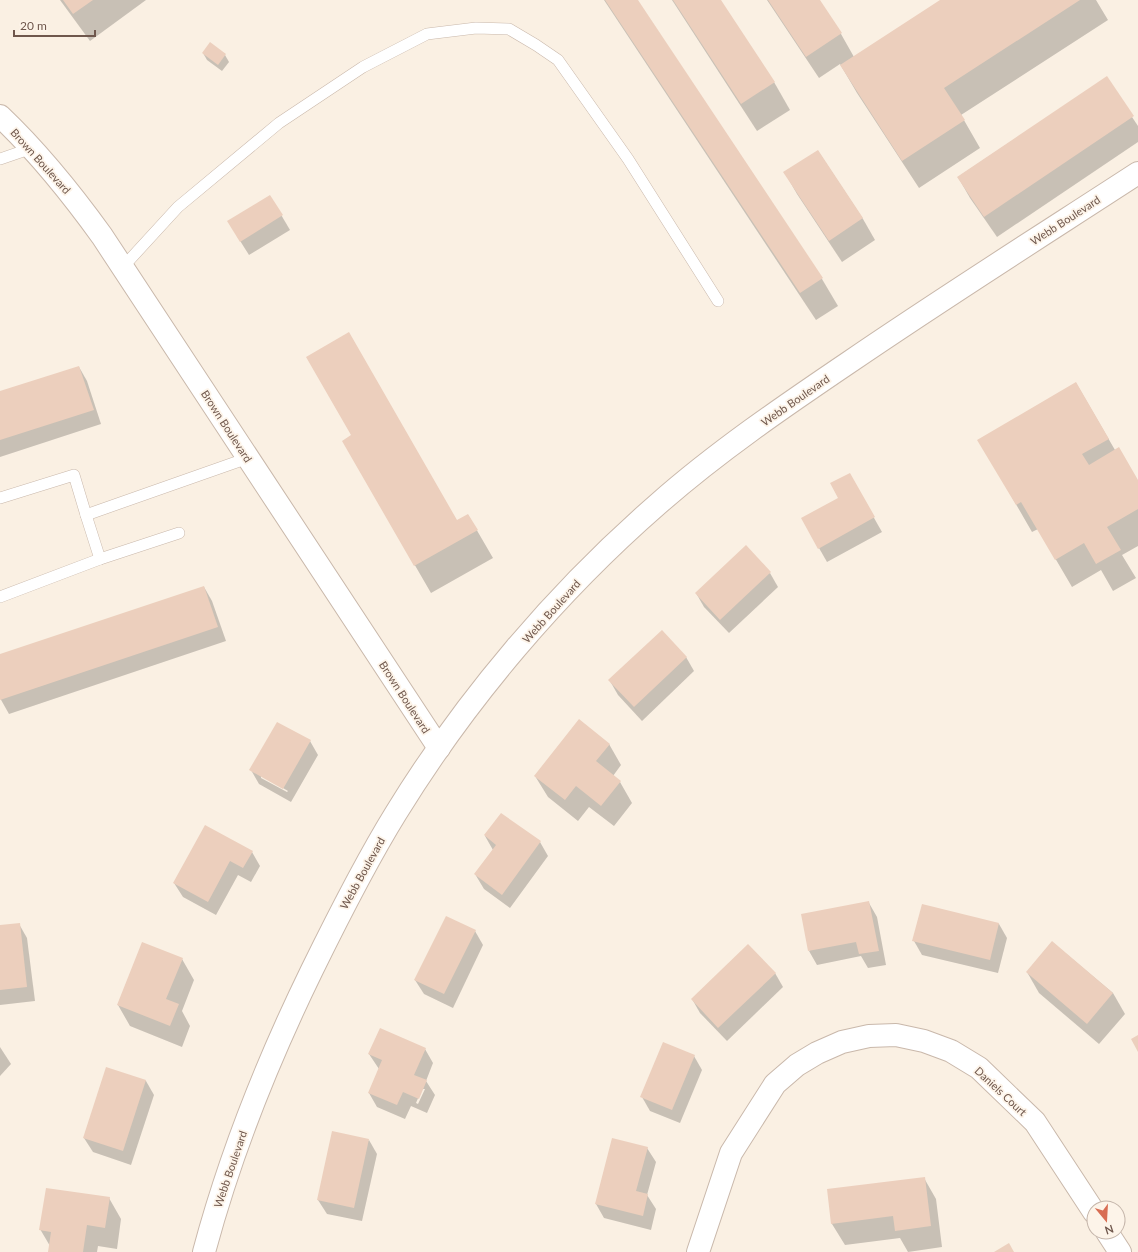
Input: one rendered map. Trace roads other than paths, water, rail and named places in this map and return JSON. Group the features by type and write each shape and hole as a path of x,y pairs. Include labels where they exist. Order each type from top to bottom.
{"street":[{"name":"Brown Boulevard","path":"0,116 32,148 71,193 102,236 438,748"},
{"name":"Webb Boulevard","path":"204,1252 213,1217 241,1135 269,1064 296,1002 354,886 395,814 438,748 474,700 524,640 577,581 619,540 660,502 707,464 819,382 1138,173"},
{"name":"Daniels Court","path":"698,1252 731,1153 775,1084 797,1065 817,1053 842,1042 869,1036 896,1036 924,1041 951,1051 979,1068 1034,1122 1086,1200"},
{"path":"1112,1240 1120,1252"}],"lane":[{"path":"122,267 178,207 279,122 363,67 427,34 476,28 509,29 558,60 628,159 718,301"},
{"path":"0,159 32,148"},
{"path":"86,515 248,458"},
{"path":"0,498 74,475 100,560"},
{"path":"0,597 100,560 180,533"}]}
